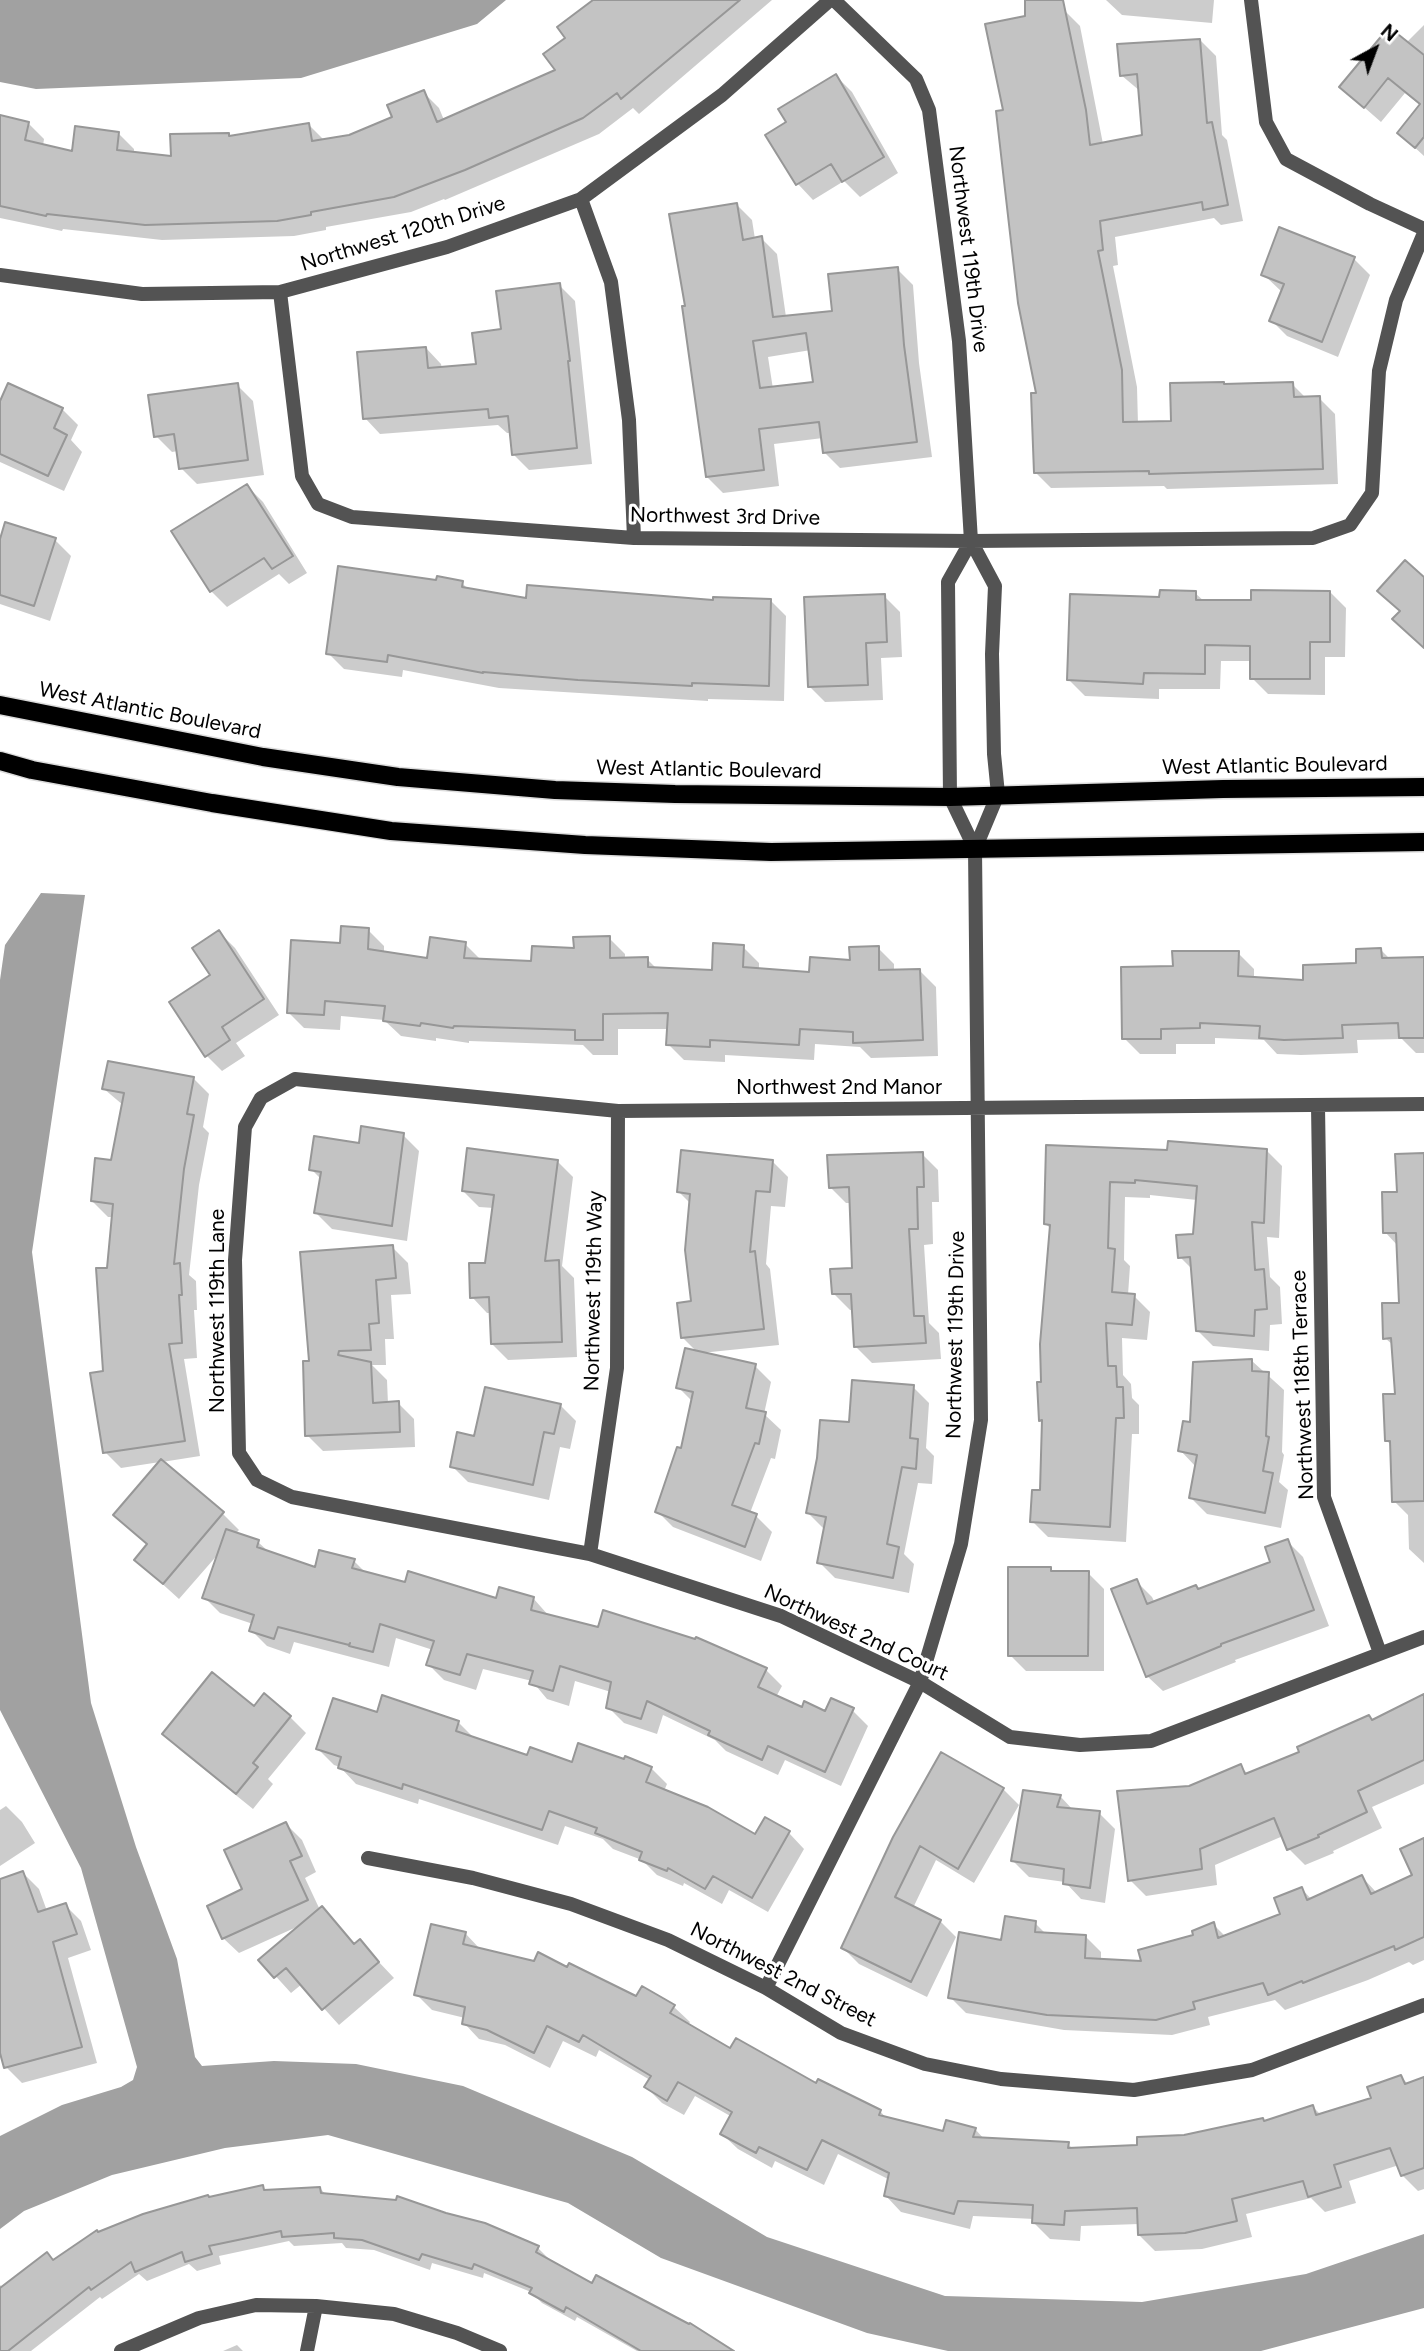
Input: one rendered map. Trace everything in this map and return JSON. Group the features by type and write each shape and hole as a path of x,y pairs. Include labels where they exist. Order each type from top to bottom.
{"main road":[{"name":"West Atlantic Boulevard","path":"0,705 263,757 398,777 555,790 950,797 1424,787"},
{"path":"0,761 212,803 391,831 585,845 771,852 1424,842"}],"street":[{"name":"Northwest 120th Drive","path":"0,275 142,294 280,292 447,247 581,199 722,95 832,0"},
{"name":"Northwest 119th Drive","path":"766,1988 920,1682 961,1544 981,1420 975,849 998,794 993,754 992,690 995,586 971,541 959,341 929,110 916,79 832,0"},
{"path":"1251,0 1266,122 1286,159 1424,231"},
{"path":"581,199 611,282 629,420 634,538"},
{"name":"Northwest 3rd Drive","path":"280,292 302,476 318,504 352,517 634,538 971,541 1313,538 1350,525 1372,493 1379,371 1396,300 1424,231"},
{"name":"Northwest 119th Drive","path":"971,541 948,582 950,797 975,849"},
{"name":"Northwest 2nd Manor","path":"261,1098 295,1079 618,1111 1424,1104"},
{"name":"Northwest 119th Lane","path":"257,1480 239,1453 235,1260 245,1127 261,1098"},
{"name":"Northwest 118th Terrace","path":"1318,1106 1324,1497 1380,1653"},
{"name":"Northwest 119th Way","path":"590,1554 617,1368 618,1111"},
{"name":"Northwest 2nd Court","path":"257,1480 292,1497 590,1554 782,1616 920,1682 1010,1737 1080,1745 1151,1741 1424,1637"},
{"name":"Northwest 2nd Street","path":"368,1858 473,1878 571,1904 668,1940 766,1988 841,2033 925,2064 1001,2079 1134,2090 1252,2070 1424,2005"},
{"path":"121,2351 199,2318 256,2305 316,2306 394,2314 457,2333 500,2351"},
{"path":"307,2351 316,2306"}],"shaded area":[{"path":"0,0 506,0 477,24 301,78 36,89 0,82"},
{"path":"41,893 85,895 32,1252 91,1703 136,1847 177,1959 195,2057 202,2066 274,2061 356,2064 463,2086 632,2157 767,2237 945,2296 1142,2302 1306,2274 1424,2234 1424,2308 1261,2351 948,2351 867,2333 661,2258 568,2203 328,2135 225,2148 112,2175 24,2211 0,2229 0,2136 62,2105 121,2087 133,2080 137,2067 81,1868 0,1710 0,980 5,945"}],"building":[{"path":"593,0 740,0 621,99 617,93 583,118 465,170 394,197 277,221 145,225 46,216 0,206 0,115 29,122 25,140 72,151 75,126 119,132 117,150 171,156 170,134 229,133 229,136 309,123 312,141 349,135 392,117 387,105 424,90 437,122 555,70 543,54 565,38 557,27"},
{"path":"1025,0 1063,0 1086,110 1090,145 1142,135 1137,74 1120,76 1117,44 1200,39 1207,123 1212,122 1228,205 1203,210 1202,202 1100,221 1103,250 1098,251 1122,370 1123,422 1171,421 1170,383 1293,382 1294,397 1320,396 1323,469 1149,474 1149,471 1034,473 1031,393 1036,393 1018,303 996,111 1003,110 985,24 1025,16"},
{"path":"1389,27 1424,55 1424,137 1415,148 1397,133 1420,104 1388,78 1364,108 1339,87"},
{"path":"836,74 884,157 842,182 831,164 796,185 765,135 786,122 778,109"},
{"path":"737,203 743,240 762,236 773,317 832,311 828,274 898,267 904,345 917,442 823,453 819,422 759,429 764,470 706,477 682,306 685,306 669,214","holes":["806,333 813,382 760,388 753,341"]},
{"path":"1279,227 1355,257 1322,342 1269,321 1284,284 1261,275"},
{"path":"560,283 577,448 512,455 508,416 489,418 488,409 363,419 357,352 426,347 428,368 476,364 472,333 501,329 496,291"},
{"path":"8,383 63,408 54,428 67,435 48,476 0,454 0,401"},
{"path":"238,383 248,460 179,469 174,434 154,437 148,395"},
{"path":"247,484 293,556 272,569 264,558 210,592 171,531"},
{"path":"5,522 56,538 34,606 0,595 0,539"},
{"path":"1405,560 1424,577 1424,648 1392,619 1400,611 1377,591"},
{"path":"338,566 436,580 437,576 463,581 462,587 526,598 527,585 713,600 713,597 771,599 769,686 692,683 692,686 578,680 483,673 388,655 387,662 326,654"},
{"path":"1160,590 1196,591 1196,600 1251,600 1251,590 1330,591 1330,642 1310,642 1310,679 1250,679 1250,646 1205,645 1205,674 1144,673 1143,684 1067,680 1070,594 1159,597"},
{"path":"885,594 887,642 866,643 868,685 808,687 804,597"},
{"path":"341,926 369,928 368,949 427,958 430,937 466,942 464,958 531,961 532,946 574,948 573,937 610,936 610,958 648,957 648,967 712,970 713,943 744,945 743,967 809,972 810,957 850,960 849,947 879,946 879,970 920,969 923,1040 853,1043 853,1032 800,1029 799,1045 710,1040 710,1047 666,1045 668,1013 603,1014 603,1040 575,1040 575,1030 453,1028 383,1021 385,1006 325,1001 324,1015 287,1013 291,940 340,943"},
{"path":"219,930 264,999 222,1027 230,1040 205,1057 169,1002 210,975 192,948"},
{"path":"1381,948 1382,958 1424,957 1424,1038 1399,1038 1398,1023 1342,1025 1343,1038 1284,1040 1259,1038 1260,1026 1200,1023 1200,1028 1161,1029 1161,1039 1122,1039 1121,967 1173,966 1172,951 1239,951 1238,976 1303,980 1303,965 1356,963 1356,949"},
{"path":"108,1061 194,1077 187,1114 194,1115 184,1169 174,1264 180,1263 182,1343 169,1344 185,1441 103,1453 90,1373 103,1371 96,1268 107,1268 113,1204 91,1201 95,1158 111,1160 124,1093 102,1089"},
{"path":"361,1126 404,1133 392,1226 314,1213 321,1172 309,1170 314,1136 359,1143"},
{"path":"1168,1141 1267,1149 1264,1223 1252,1222 1255,1270 1264,1269 1267,1309 1255,1310 1254,1336 1196,1331 1190,1257 1178,1258 1176,1235 1193,1234 1197,1186 1135,1180 1135,1183 1110,1182 1108,1248 1115,1249 1112,1292 1135,1294 1132,1325 1106,1323 1108,1366 1116,1366 1117,1387 1123,1387 1124,1418 1116,1418 1110,1527 1030,1522 1032,1490 1040,1490 1042,1420 1039,1421 1037,1382 1041,1382 1040,1344 1050,1225 1044,1224 1046,1145 1167,1150"},
{"path":"467,1148 558,1160 545,1261 559,1260 562,1342 491,1344 489,1297 470,1298 469,1263 485,1263 494,1195 462,1191"},
{"path":"681,1150 773,1160 770,1192 756,1191 750,1252 755,1251 764,1329 681,1338 677,1303 691,1301 685,1250 690,1194 677,1192"},
{"path":"923,1152 924,1187 917,1187 918,1229 909,1229 914,1316 924,1316 926,1343 854,1347 851,1294 832,1294 830,1269 852,1268 849,1187 829,1188 827,1155"},
{"path":"1424,1153 1424,1501 1392,1502 1390,1441 1385,1441 1383,1394 1395,1394 1391,1338 1383,1339 1382,1303 1399,1303 1396,1233 1383,1233 1382,1192 1397,1192 1395,1154"},
{"path":"393,1245 396,1278 376,1280 379,1323 369,1324 371,1350 339,1351 338,1355 371,1362 373,1403 399,1401 400,1432 305,1436 303,1361 309,1361 300,1252"},
{"path":"685,1348 756,1364 746,1408 766,1412 759,1444 755,1443 732,1505 757,1514 745,1547 655,1512 677,1447 681,1448 693,1392 676,1388"},
{"path":"1252,1359 1252,1371 1269,1372 1266,1436 1269,1437 1263,1471 1273,1473 1265,1513 1189,1498 1197,1455 1178,1451 1183,1421 1190,1422 1193,1362"},
{"path":"852,1380 914,1385 910,1438 918,1439 916,1469 902,1467 887,1544 899,1547 893,1578 817,1563 826,1517 806,1513 817,1458 820,1420 849,1422"},
{"path":"485,1387 561,1404 554,1434 544,1432 533,1485 450,1467 457,1432 474,1436"},
{"path":"161,1459 224,1512 163,1584 134,1560 147,1544 113,1515"},
{"path":"226,1529 259,1540 257,1547 315,1567 319,1550 355,1559 352,1568 405,1582 408,1571 496,1598 499,1587 534,1597 531,1610 598,1627 603,1610 695,1639 696,1637 767,1668 758,1687 802,1707 804,1701 825,1711 831,1698 854,1708 825,1772 768,1746 762,1760 708,1735 710,1731 647,1701 641,1719 606,1708 611,1682 560,1666 553,1691 529,1684 533,1671 467,1654 460,1675 426,1665 434,1641 380,1624 373,1652 349,1646 350,1643 349,1645 278,1627 274,1639 249,1631 254,1615 202,1598"},
{"path":"1288,1539 1314,1610 1221,1644 1146,1677 1111,1589 1137,1579 1147,1604 1196,1585 1198,1589 1270,1562 1265,1547"},
{"path":"1008,1567 1051,1567 1051,1571 1089,1571 1088,1656 1008,1656"},
{"path":"212,1672 254,1706 264,1693 291,1716 253,1763 258,1767 236,1794 162,1734"},
{"path":"1424,1694 1424,1760 1358,1791 1367,1812 1287,1850 1274,1818 1200,1849 1202,1869 1128,1881 1117,1791 1189,1786 1241,1764 1245,1774 1299,1752 1297,1747 1369,1715 1372,1720"},
{"path":"382,1695 459,1721 456,1731 527,1755 530,1747 572,1762 578,1743 624,1759 625,1756 652,1767 646,1782 708,1807 755,1834 765,1817 790,1831 752,1898 713,1876 705,1889 668,1868 667,1871 639,1860 642,1852 595,1833 597,1828 549,1811 542,1830 403,1784 402,1789 338,1768 341,1757 316,1749 333,1698 377,1712"},
{"path":"941,1752 1004,1788 958,1869 920,1846 895,1897 941,1920 911,1982 841,1948 893,1837"},
{"path":"1023,1790 1061,1795 1057,1807 1100,1811 1090,1888 1063,1884 1064,1869 1011,1861"},
{"path":"286,1822 302,1856 290,1861 308,1900 222,1939 207,1906 242,1889 224,1850"},
{"path":"1424,1838 1424,1937 1268,1995 1263,1983 1193,2002 1195,2009 1156,2020 1047,2015 948,1998 959,1932 1001,1940 1005,1916 1036,1921 1035,1932 1086,1935 1085,1958 1141,1961 1138,1950 1193,1935 1192,1931 1214,1922 1218,1938 1280,1914 1274,1898 1302,1887 1307,1900 1362,1875 1371,1894 1412,1875 1400,1849"},
{"path":"23,1871 38,1912 66,1903 77,1934 53,1942 82,2047 4,2068 0,2053 0,1879"},
{"path":"322,1906 354,1944 360,1939 379,1962 322,2010 286,1968 274,1978 258,1960"},
{"path":"431,1924 466,1932 463,1944 534,1961 538,1952 567,1967 569,1963 636,1996 642,1986 675,2005 670,2013 730,2048 736,2038 816,2083 818,2079 881,2110 879,2115 943,2131 946,2120 976,2128 973,2137 1069,2142 1068,2148 1137,2145 1137,2137 1184,2135 1263,2118 1264,2121 1313,2105 1316,2115 1371,2098 1367,2087 1401,2075 1405,2084 1424,2077 1424,2168 1401,2176 1390,2148 1334,2165 1341,2187 1308,2197 1303,2181 1232,2199 1237,2221 1185,2233 1138,2235 1137,2208 1065,2211 1064,2225 1032,2223 1033,2205 958,2201 954,2214 884,2196 889,2173 822,2140 807,2170 759,2147 756,2153 720,2134 732,2112 678,2082 667,2101 644,2087 651,2076 583,2035 579,2042 547,2026 534,2053 487,2030 462,2024 465,2007 414,1995"},
{"path":"263,2185 264,2190 320,2187 321,2193 396,2200 397,2196 485,2223 539,2246 536,2252 592,2283 596,2275 690,2323 734,2351 641,2351 566,2307 564,2312 529,2293 532,2288 474,2264 472,2269 422,2254 419,2260 362,2240 334,2238 334,2233 282,2237 281,2231 209,2246 212,2254 185,2262 182,2252 135,2272 131,2262 91,2290 89,2287 8,2351 0,2351 0,2288 47,2252 53,2260 97,2230 98,2232 143,2214 208,2195 209,2197"}]}
